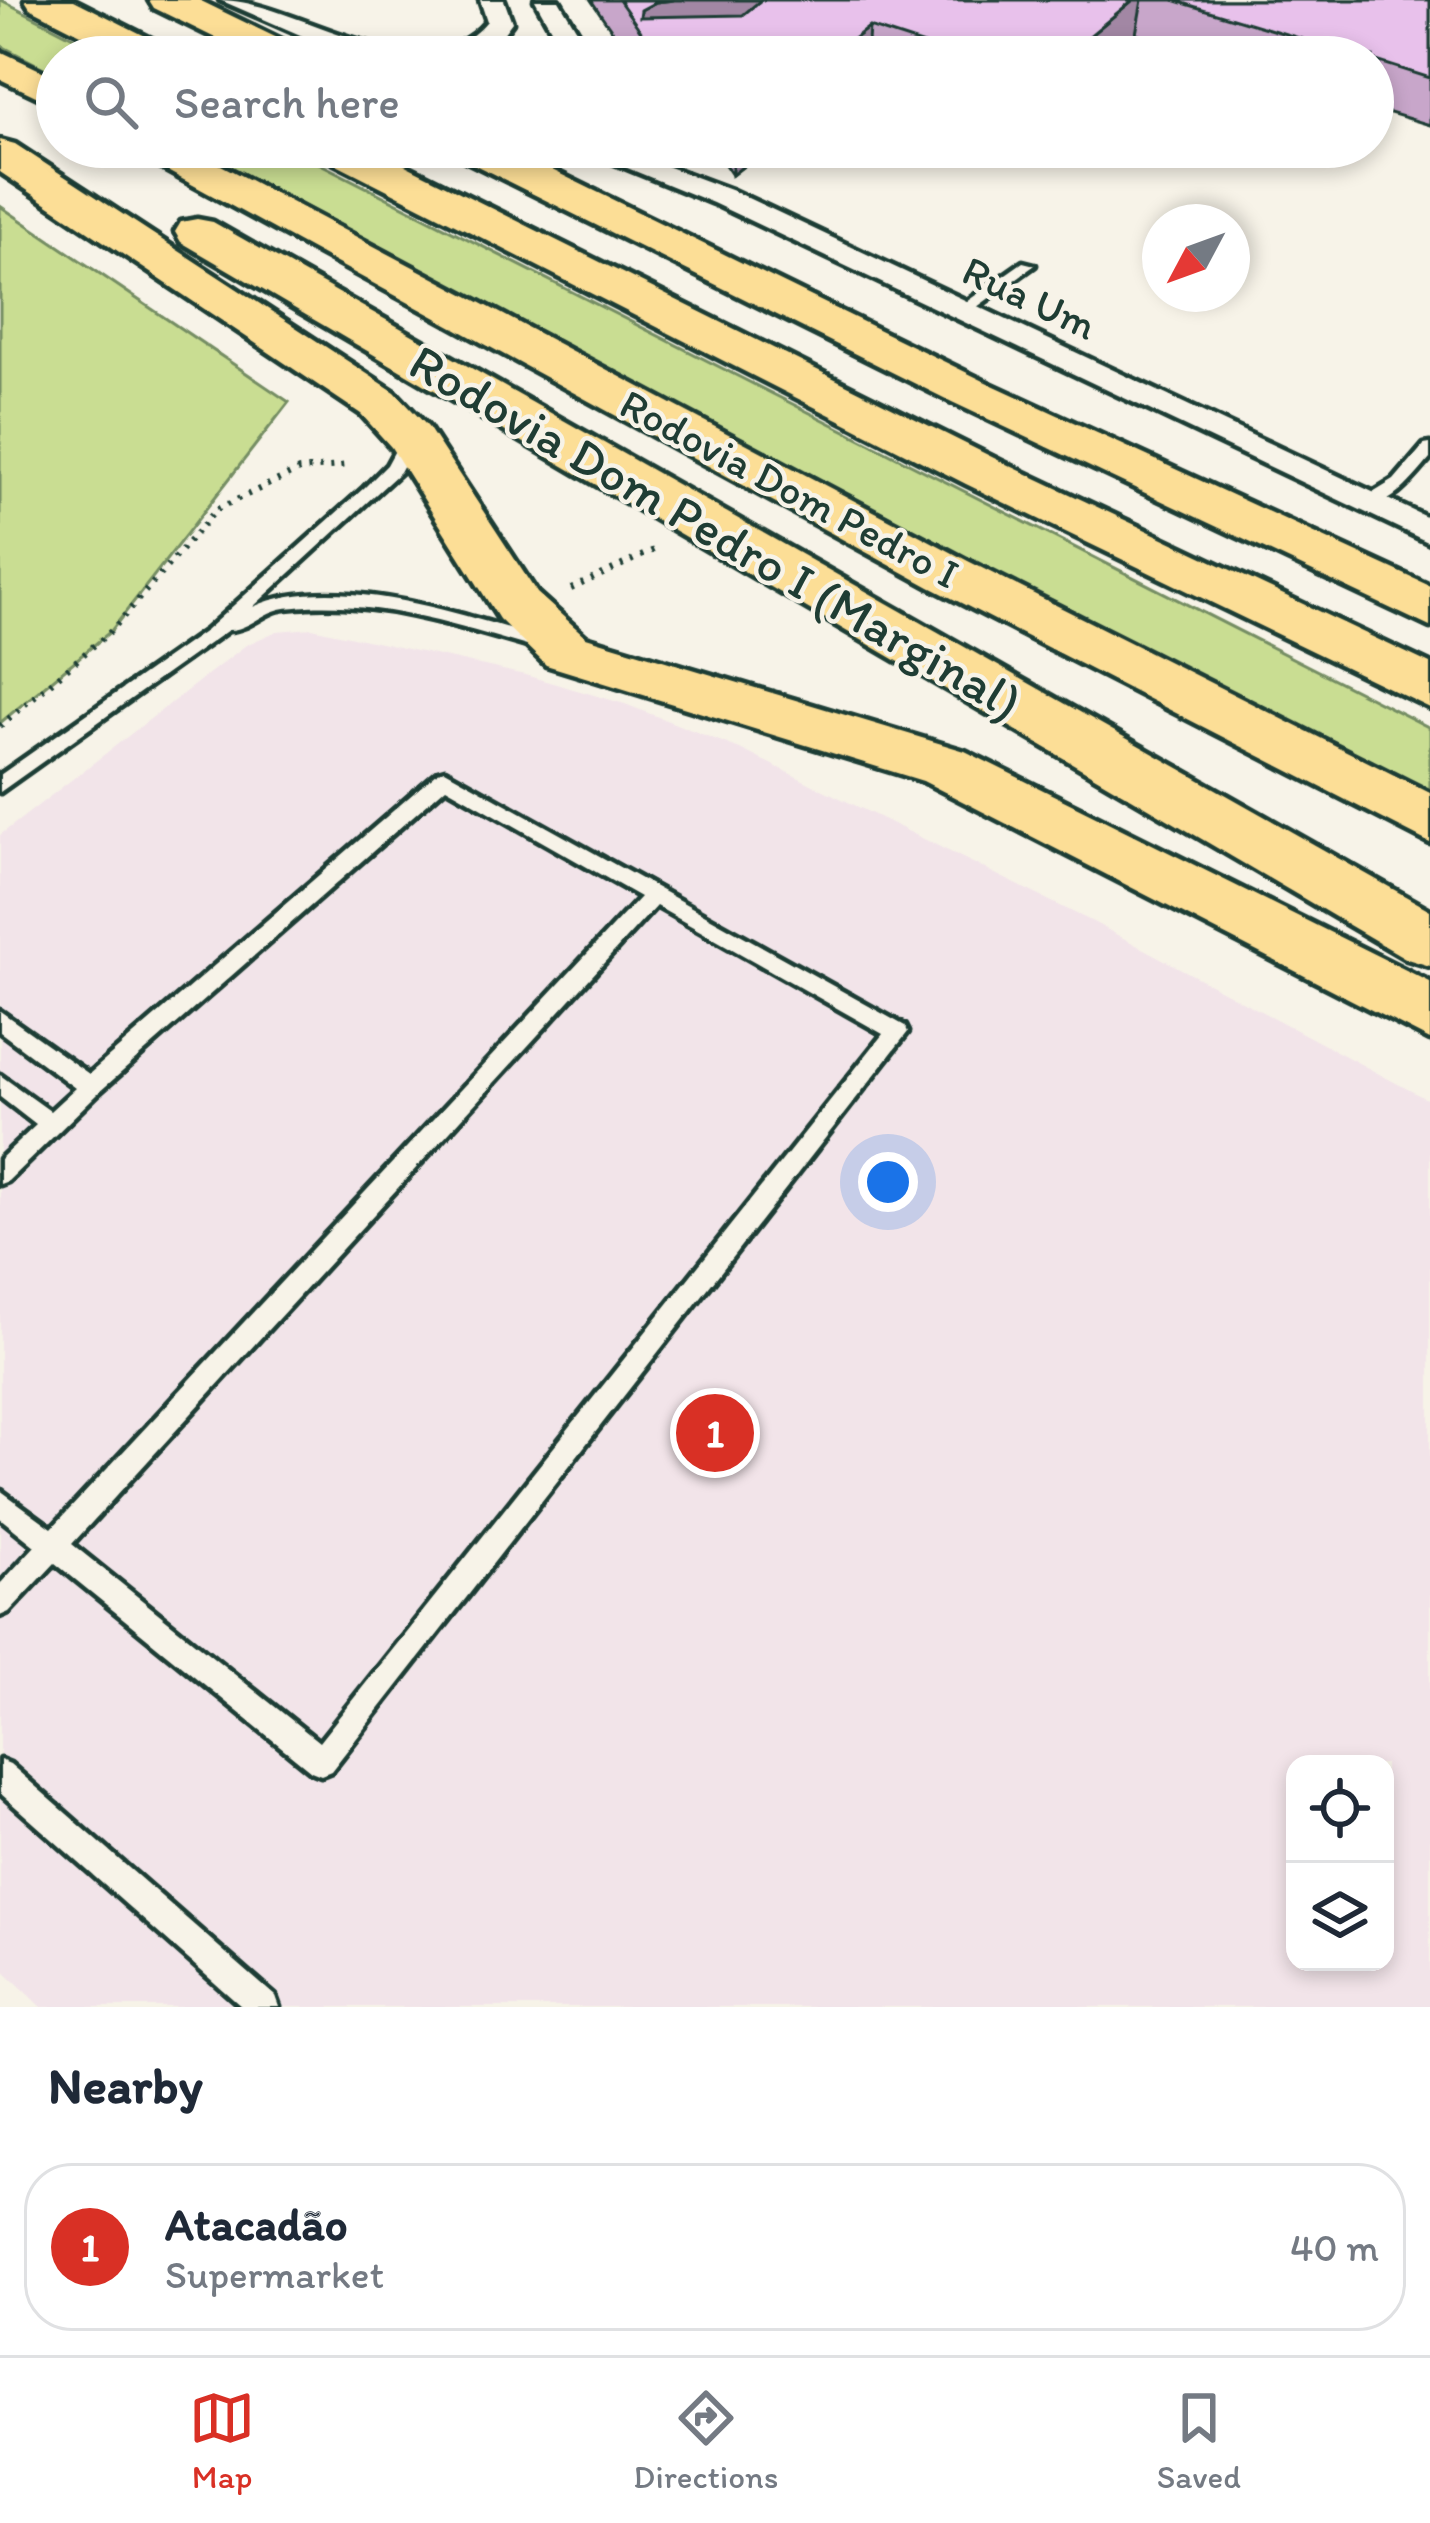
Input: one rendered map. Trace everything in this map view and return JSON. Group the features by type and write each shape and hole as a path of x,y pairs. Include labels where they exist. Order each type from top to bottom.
{"highway":[{"path":"44,0 115,36"},
{"path":"168,0 243,36"},
{"path":"0,63 36,83"},
{"name":"Rodovia Dom Pedro I (Marginal)","path":"0,122 36,143"},
{"path":"0,152 361,391 518,606 566,651 944,766 1430,1013"},
{"name":"Rodovia Dom Pedro I (Marginal)","path":"80,168 1430,941"},
{"name":"Rodovia Dom Pedro I","path":"194,168 949,574 1430,820"},
{"name":"Rodovia Dom Pedro I","path":"378,168 984,472 1430,688"},
{"path":"515,168 969,392 1430,608"}],"street":[{"path":"232,0 320,36"},
{"path":"492,0 500,22 492,36"},
{"path":"548,0 568,36"},
{"name":"Rua Um","path":"646,168 723,197 1430,532"},
{"path":"691,168 723,197"}],"lane":[{"path":"962,312 1028,265"},
{"path":"1369,503 1400,484 1430,449"},
{"path":"0,785 211,635 402,453"},
{"path":"211,635 281,602 330,603 396,610 566,651"},
{"path":"0,1174 90,1088 445,777 897,1032 321,1761 0,1502"},
{"path":"0,1603 654,895"},
{"path":"0,1020 90,1088"},
{"path":"0,1084 51,1125"},
{"path":"0,1774 264,2007"}],"path":[{"path":"0,726 111,631 217,509 298,470 358,464 402,453"},
{"path":"518,606 624,568 667,542"}],"shaded area":[{"path":"312,628 525,675 625,704 740,749 1093,922 1430,1101 1430,2007 42,2007 0,1967 0,835 246,645 277,631"}],"green space":[{"path":"0,0 71,36 36,36 36,64 0,45"},
{"path":"233,168 328,168 1430,728 1430,795 895,522"},
{"path":"0,206 289,402 111,631 0,723"}],"building":[{"path":"619,0 674,0 656,2 641,10 640,17 743,15 761,0 1133,0 1089,36 897,36 869,27 857,36 644,36"},
{"path":"1173,0 1430,0 1430,78 1394,67 1394,36 1292,36"}],"place":[{"name":"Atacadão","path":"715,1433"}]}
